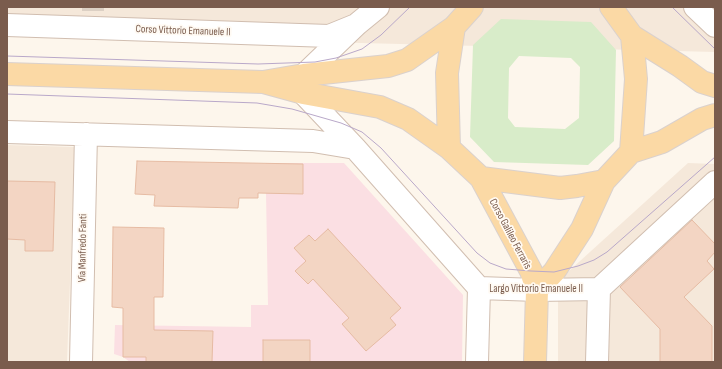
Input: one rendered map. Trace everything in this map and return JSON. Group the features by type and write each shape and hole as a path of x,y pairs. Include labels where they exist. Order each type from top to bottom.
{"main road":[{"path":"304,84 388,66 407,60 454,27 472,7"},
{"path":"611,7 632,36 680,66 702,82 715,86"},
{"path":"449,148 447,73 454,27"},
{"path":"631,152 636,79 632,36"},
{"path":"7,74 304,84 380,107 408,119 449,148 481,178 560,188 604,181"},
{"path":"537,290 554,272 582,229 604,181 631,152 662,142 702,119 715,115"},
{"name":"Corso Galileo Ferraris","path":"481,178 531,271 537,290 535,362"}],"street":[{"path":"304,84 356,25 378,7"},
{"path":"695,7 715,26"},
{"name":"Corso Vittorio Emanuele II","path":"7,25 93,19 329,36 356,25"},
{"name":"Largo Vittorio Emanuele II","path":"304,84 355,148 478,288 537,290 599,289 714,182"},
{"path":"7,132 312,141 355,148"},
{"name":"Via Manfredo Fanti","path":"81,362 86,134"},
{"path":"477,362 478,288"},
{"path":"597,362 599,289"}],"shaded area":[{"path":"7,7 715,7 715,52 7,34"},
{"path":"7,145 75,147 67,362 7,362"},
{"path":"266,163 344,163 463,295 462,362 130,362 123,357 114,354 115,325 251,327 251,305 268,305"},
{"path":"688,163 715,164 715,362 558,362 558,281"}],"green space":[{"path":"501,19 591,22 616,50 614,141 588,165 494,162 470,137 473,45","holes":["519,56 571,58 580,67 579,118 565,129 515,127 508,118 509,68"]}],"building":[{"path":"137,161 303,164 303,194 258,193 258,198 239,198 238,208 154,206 155,195 135,194"},
{"path":"7,181 55,182 53,251 25,251 25,240 7,239"},
{"path":"692,220 715,244 715,252 707,261 714,269 684,297 712,326 712,362 660,362 660,329 620,287"},
{"path":"113,227 164,228 163,297 154,297 154,330 213,331 212,362 146,362 146,357 123,357 123,308 112,307"},
{"path":"328,229 401,308 390,318 396,325 366,351 342,324 349,318 313,279 308,284 295,271 306,261 294,248 309,235 315,241"},
{"path":"263,340 310,340 310,362 263,362"}],"tram line":[{"path":"7,56 258,64 315,62 336,58 362,49 381,35 410,7"},
{"path":"672,7 715,49"},
{"path":"7,94 257,103 292,109 341,123 362,132 381,148 477,253 490,263 506,269 554,272 594,260 607,252 715,157"}]}
